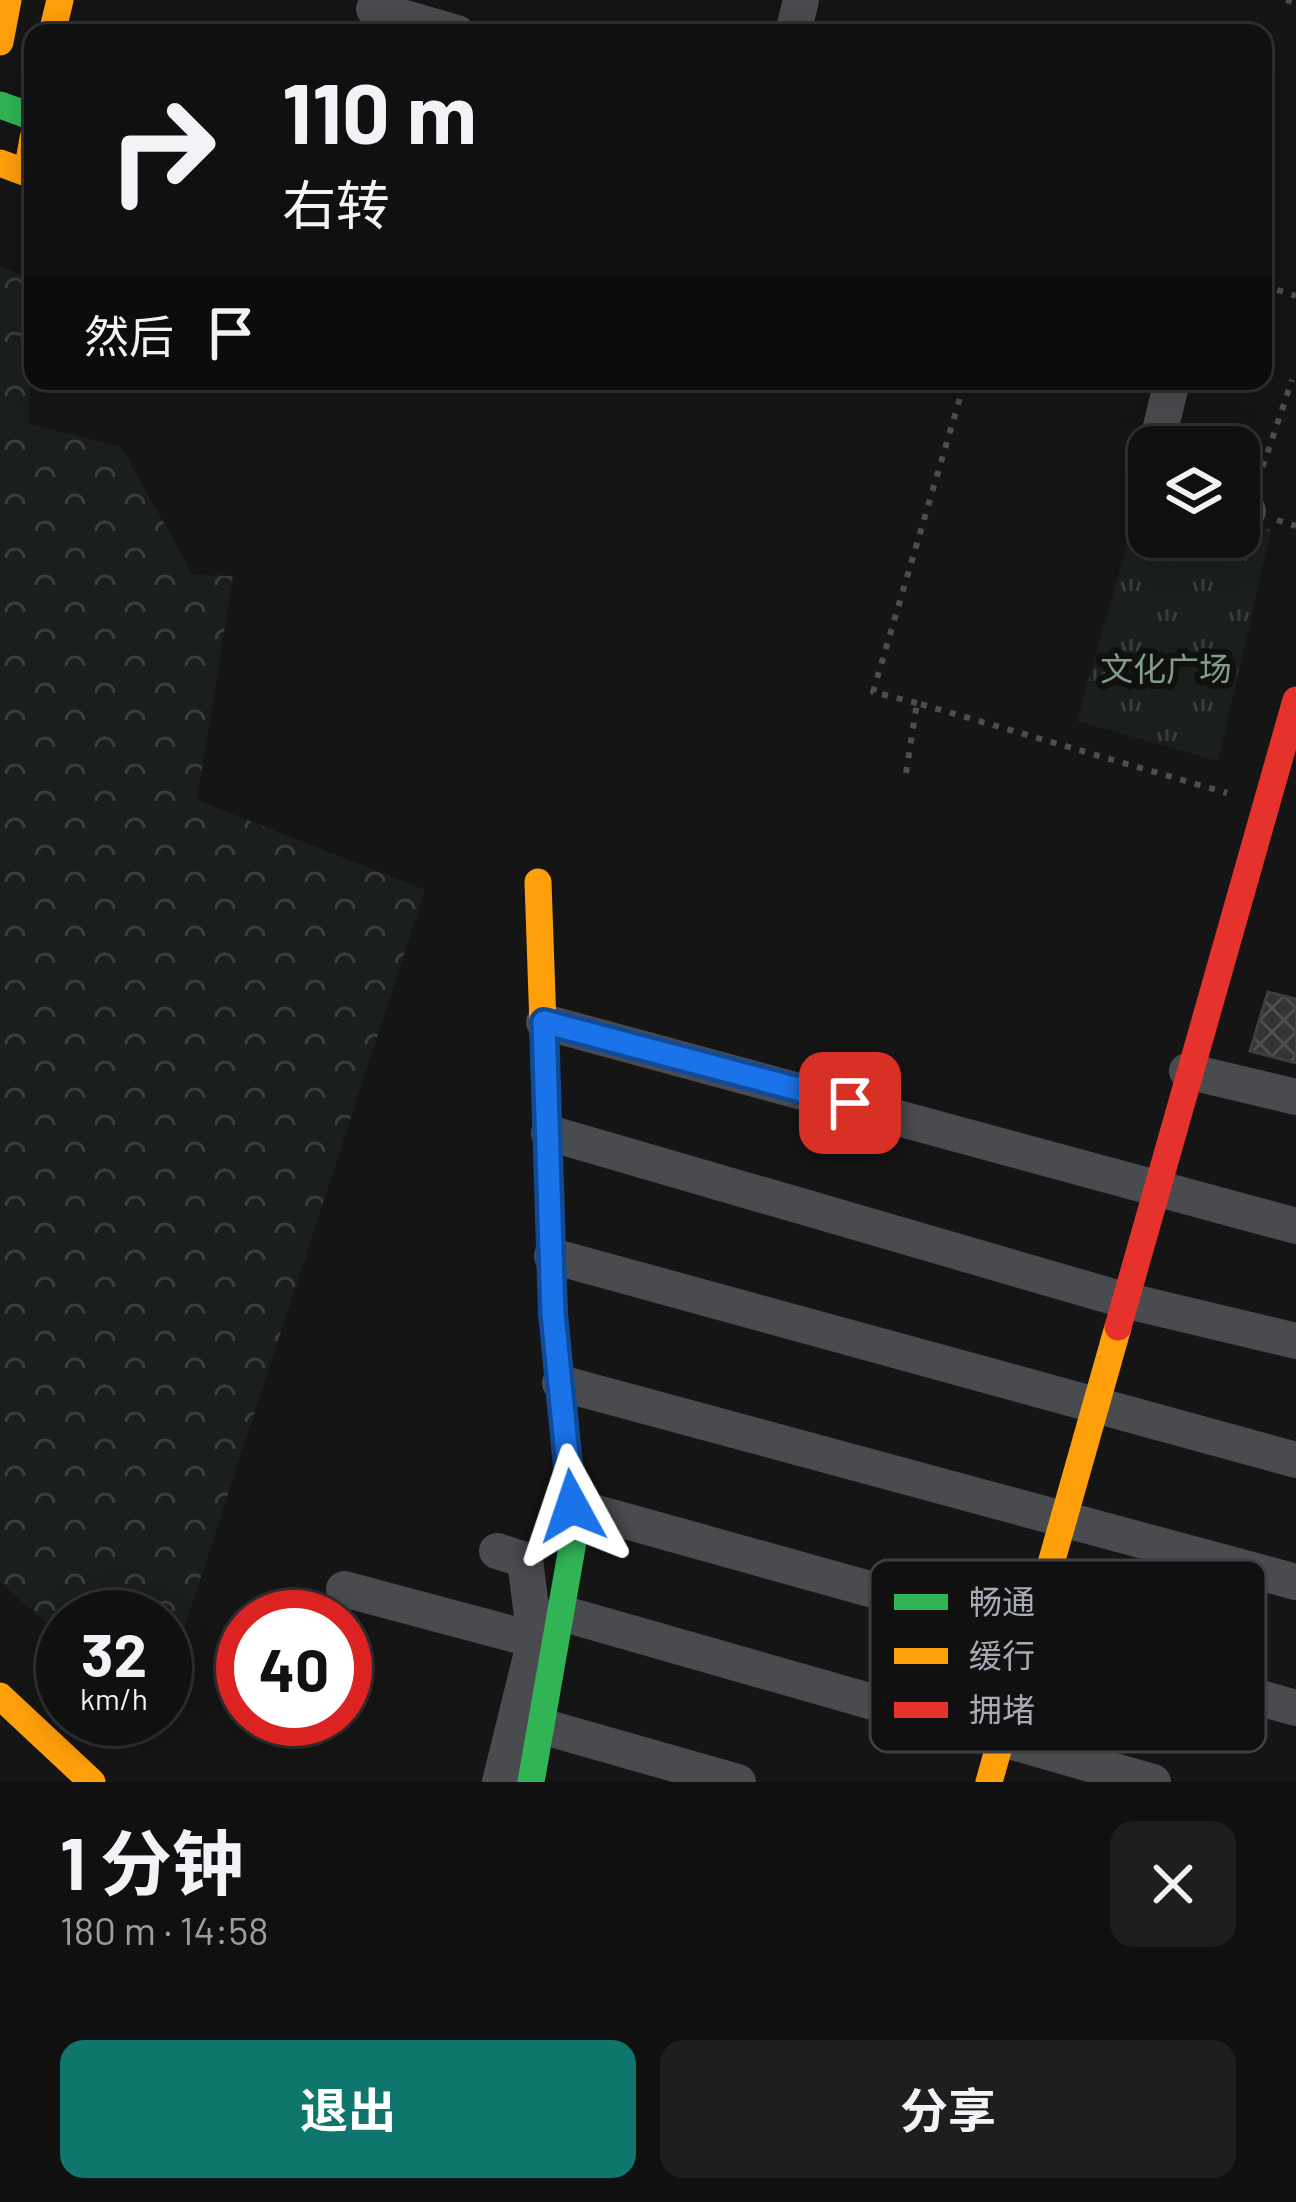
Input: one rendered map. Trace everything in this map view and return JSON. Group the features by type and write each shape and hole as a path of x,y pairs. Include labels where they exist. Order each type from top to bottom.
{"street":[{"path":"0,42 8,0"},
{"path":"374,9 426,24"},
{"path":"1161,426 1170,390"},
{"path":"1052,1560 1187,1071 1265,804 1292,730 1296,700"},
{"path":"531,1782 574,1536 552,1256 538,883"},
{"path":"544,1022 1296,1226"},
{"path":"1187,1071 1296,1096"},
{"path":"549,1133 1124,1300 1296,1341"},
{"path":"552,1256 1296,1460"},
{"path":"560,1383 1215,1560"},
{"path":"572,1506 870,1589"},
{"path":"496,1551 525,1560 535,1640 500,1782"},
{"path":"1266,1574 1296,1582"},
{"path":"344,1589 535,1640"},
{"path":"561,1613 870,1701"},
{"path":"0,1696 92,1782"},
{"path":"1266,1700 1296,1708"},
{"path":"541,1726 738,1782"},
{"path":"989,1782 997,1752"},
{"path":"1049,1752 1153,1782"}],"path":[{"path":"1286,0 1296,3"},
{"path":"1260,467 1292,380"},
{"path":"962,390 874,692 1265,804"},
{"path":"1260,515 1296,526"},
{"path":"906,772 917,704"}],"green space":[{"path":"0,266 24,275 24,390 30,390 29,424 121,447 193,575 233,576 197,800 425,890 192,1604 192,1590 36,1590 36,1614 0,1582"},
{"name":"文化广场","path":"1260,527 1271,530 1218,761 1077,721 1128,542 1128,558 1260,558"}],"building":[{"path":"1268,992 1296,999 1296,1063 1250,1051"}],"traffic: fast":[{"path":"0,105 24,114"},
{"path":"531,1782 574,1536 553,1313"}],"traffic: slow":[{"path":"0,42 8,0"},
{"path":"54,24 60,0"},
{"path":"0,163 24,172"},
{"path":"538,882 553,1313"},
{"path":"1052,1560 1118,1327"},
{"path":"0,1696 92,1782"},
{"path":"989,1782 998,1752"}],"traffic: jam":[{"path":"1118,1327 1296,700"}],"route":[{"path":"572,1506 553,1314 544,1022 850,1103"}]}
